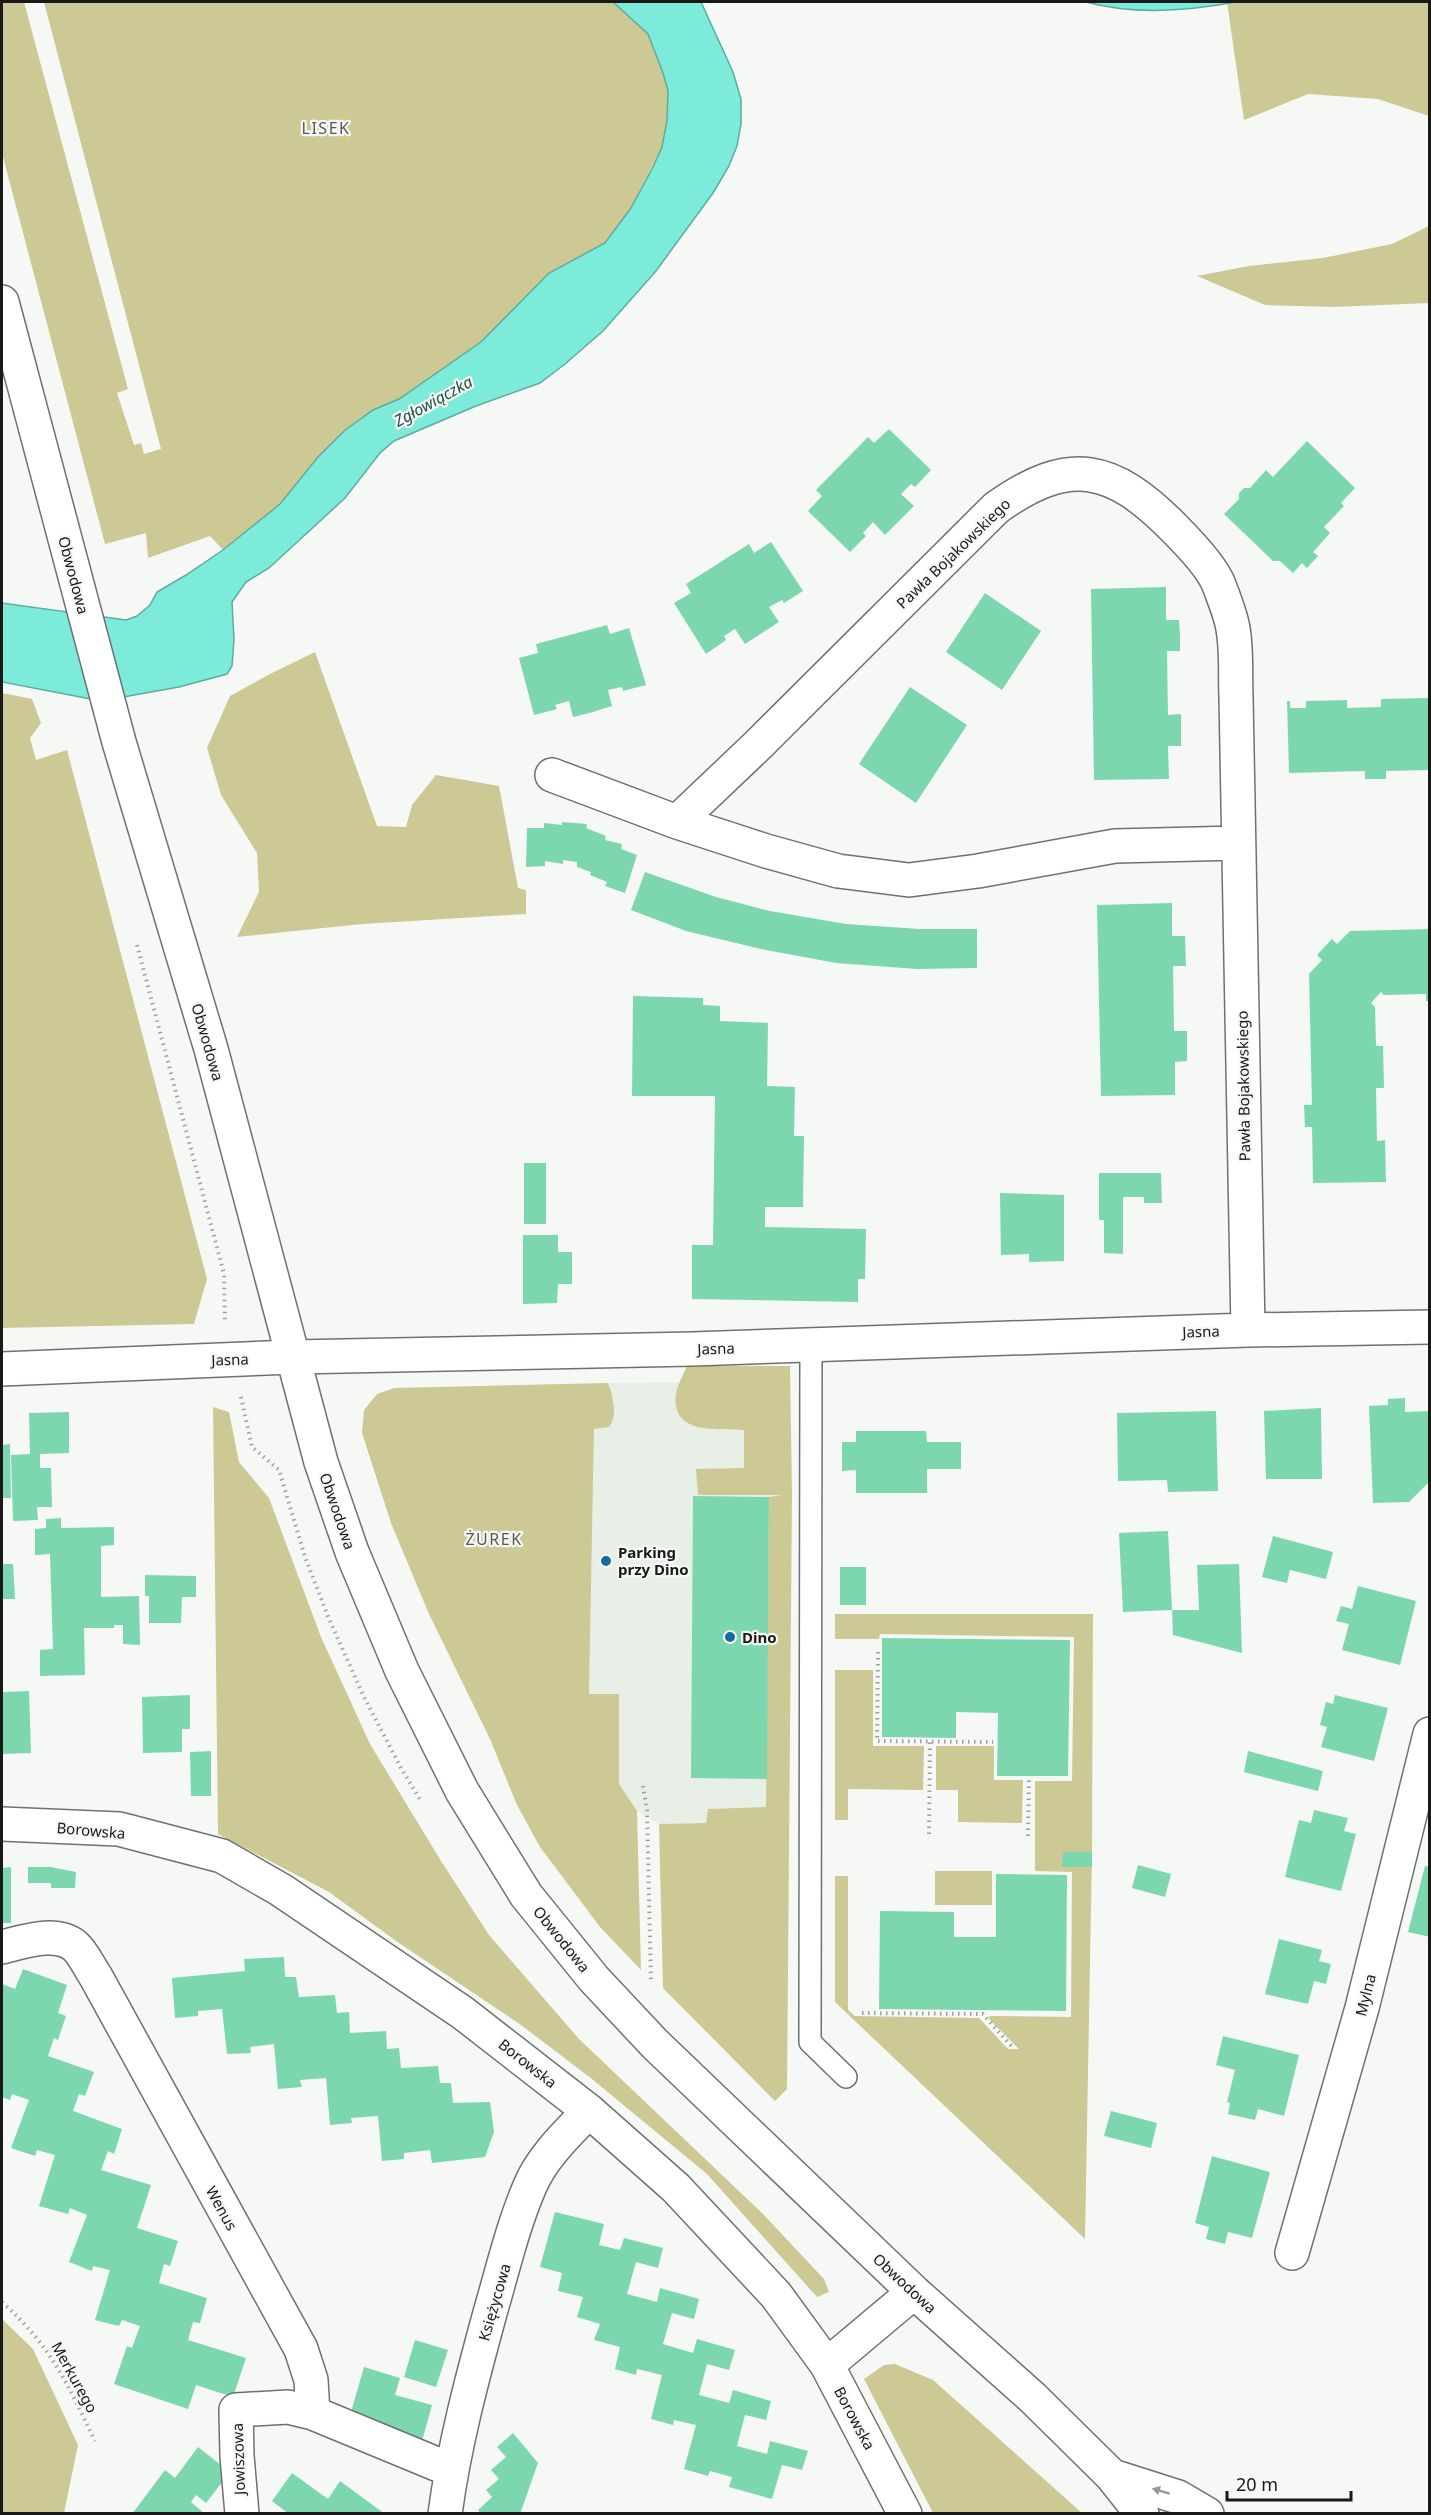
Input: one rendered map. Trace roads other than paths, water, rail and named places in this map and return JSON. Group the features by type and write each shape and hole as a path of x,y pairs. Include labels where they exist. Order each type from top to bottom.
{"street":[{"name":"Obwodowa","path":"2,302 119,742 211,1049 321,1462 352,1552 402,1671 462,1791 526,1895 594,1979 656,2044 914,2292 1033,2398 1112,2476 1142,2514"},
{"name":"Pawła Bojakowskiego","path":"677,822 758,745 996,508 1016,493 1040,481 1059,475 1077,474 1110,478 1149,503 1190,544 1218,582 1233,628 1248,1330"},
{"path":"552,775 677,822 766,851 838,871 909,880 978,871 1115,846 1238,843"},
{"name":"Jasna","path":"2,1369 293,1357 811,1345 1248,1330 1430,1327"},
{"name":"Mylna","path":"1292,2253 1362,2008 1430,1734"},
{"name":"Borowska","path":"2,1824 119,1829 222,1856 281,1890 463,2013 589,2111 676,2188 776,2295 826,2365 905,2514"},
{"name":"Wenus","path":"2,1947 46,1938 63,1939 76,1946 96,1977 302,2349 311,2380 313,2413"},
{"name":"Księżycowa","path":"445,2514 451,2470 501,2275 530,2185 551,2152 589,2111"},
{"path":"826,2365 914,2292"},
{"name":"Jowiszowa","path":"242,2514 236,2410 288,2407 313,2413"},
{"path":"313,2413 451,2470"},
{"name":"Obwodowa","path":"1112,2476 1178,2497 1207,2514"}],"lane":[{"path":"811,1345 810,2042 846,2077"}],"water":[{"name":"Zgłowiączka","path":"613,2 701,2 733,72 741,99 741,124 737,146 729,166 713,193 656,271 603,331 540,383 476,406 394,441 380,453 345,498 269,568 246,582 232,602 234,639 232,666 227,674 179,687 101,701 2,682 2,603 126,620 137,616 150,605 157,592 223,550 280,504 318,457 344,431 373,410 399,399 481,342 549,273 605,243 631,208 662,147 667,121 668,91 648,34"},
{"path":"1086,2 1236,2 1199,8 1141,10"}],"place":[{"name":"Parking przy Dino","path":"606,1561"},
{"name":"Dino","path":"730,1637"}],"district":[{"name":"LISEK","path":"326,128"},
{"name":"ŻUREK","path":"494,1539"}]}
